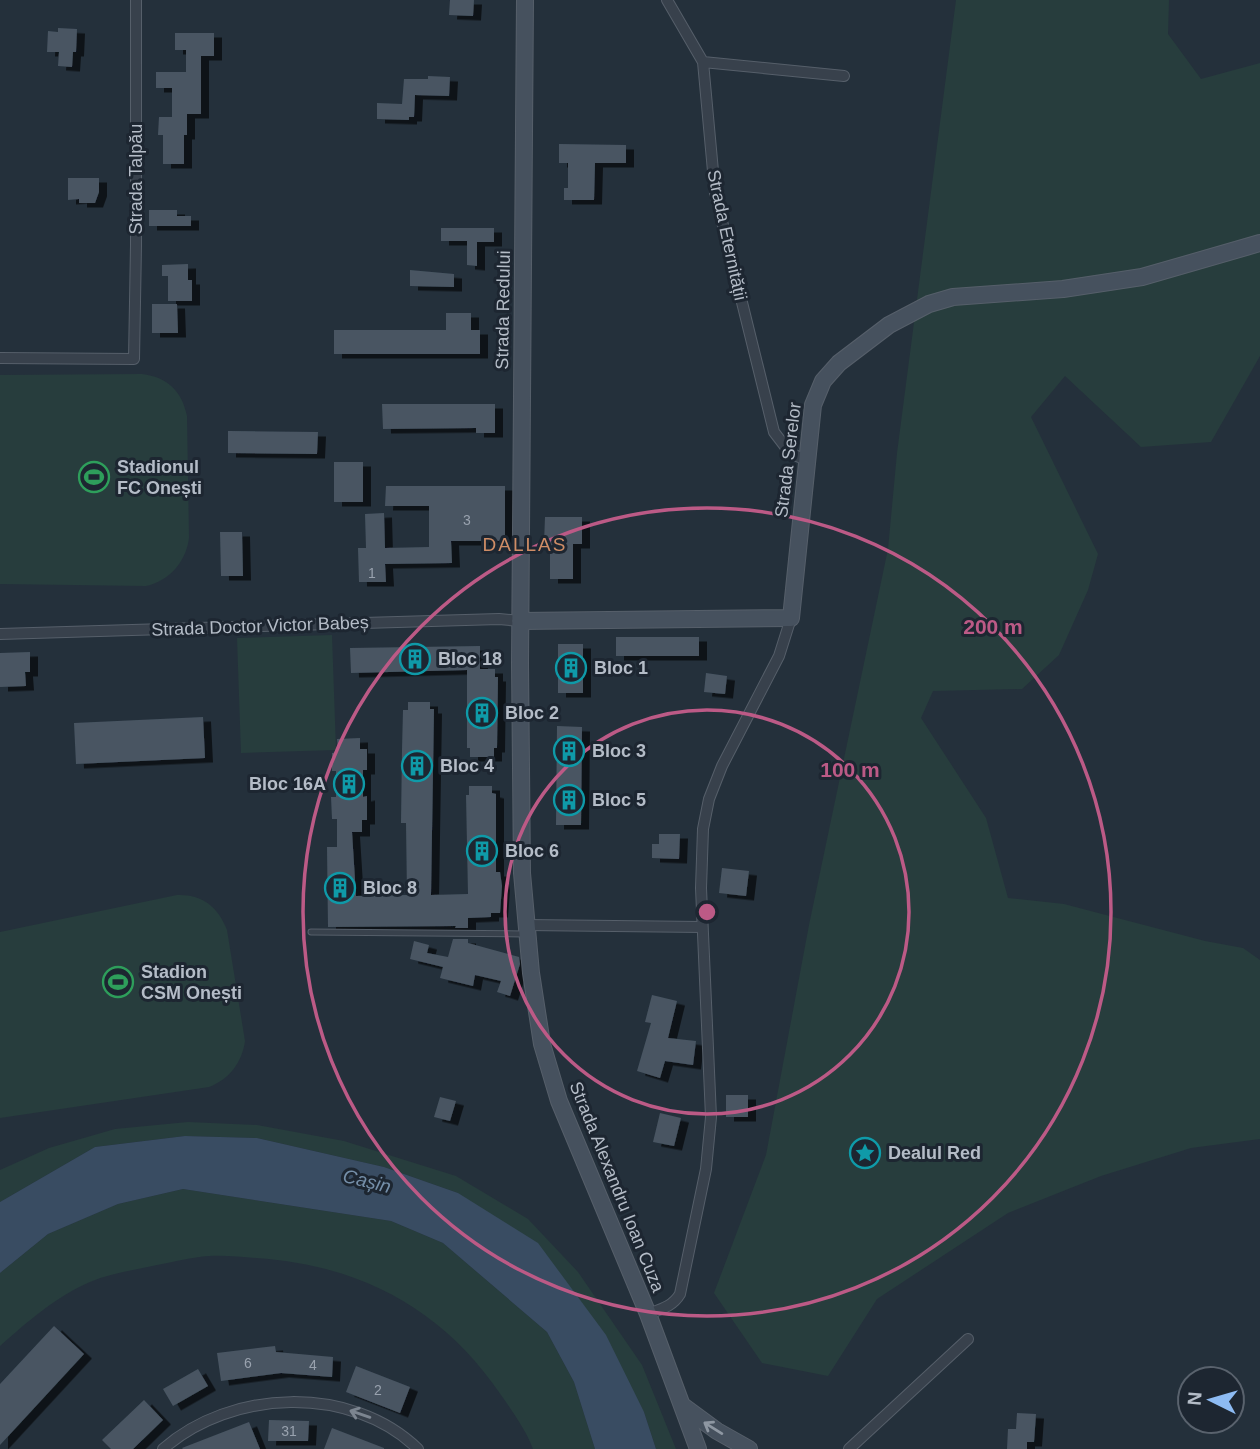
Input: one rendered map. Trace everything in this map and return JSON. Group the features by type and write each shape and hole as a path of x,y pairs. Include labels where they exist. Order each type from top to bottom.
{"main road":[{"name":"Strada Redului","path":"520,621 526,0"},
{"name":"Strada Serelor","path":"791,618 813,405 817,392 830,372 889,326 929,304 953,297 1063,289 1142,277 1260,243"},
{"path":"520,621 791,618"},
{"name":"Strada Alexandru Ioan Cuza","path":"520,621 522,849 526,929 536,1013 559,1101 648,1314 698,1449"},
{"path":"681,1404 700,1420 749,1449"}],"street":[{"name":"Strada Talpău","path":"0,358 134,359 136,0"},
{"name":"Strada Eternității","path":"667,0 703,62 715,193 772,426 784,447 794,456 806,460"},
{"path":"703,62 844,76"},
{"path":"648,1314 675,1302 680,1294 709,1146 710,1069 701,862 703,829 709,799 722,766 779,656 791,618"},
{"name":"Strada Doctor Victor Babeș","path":"0,634 499,619 520,621"},
{"path":"526,929 702,927"},
{"path":"849,1449 968,1339"},
{"path":"163,1449 191,1429 231,1412 268,1403 289,1402 328,1405 366,1416 391,1428 418,1449"}],"lane":[{"path":"311,932 526,929"}],"green space":[{"path":"956,0 1169,0 1168,34 1201,79 1260,63 1260,356 1211,442 1141,447 1065,376 1031,417 1098,554 1088,590 1059,655 1022,689 933,691 921,718 986,818 1008,898 1064,904 1205,941 1243,948 1260,960 1260,1139 1191,1148 1101,1176 1008,1213 877,1299 828,1376 762,1363 714,1293 766,1155 809,925 888,549 897,453"},
{"name":"Stadionul FC Onești","path":"142,374 159,378 172,387 181,399 187,416 189,538 180,562 162,580 146,586 0,584 0,375"},
{"path":"332,635 336,750 241,753 237,638"},
{"name":"Stadion CSM Onești","path":"177,895 194,897 208,903 219,914 227,930 245,1041 234,1069 209,1087 0,1118 0,932"},
{"path":"188,1122 257,1125 344,1141 456,1176 528,1219 578,1272 642,1365 676,1449 656,1449 644,1412 458,1193 384,1167 257,1138 185,1136 95,1147 0,1202 0,1170 49,1148 115,1129"},
{"path":"183,1189 391,1221 443,1243 547,1332 574,1382 595,1449 533,1449 514,1414 478,1364 425,1315 364,1281 294,1262 209,1256 106,1276 54,1302 0,1346 0,1273 48,1234 118,1204"}],"water":[{"name":"Cașin","path":"185,1136 257,1138 384,1167 458,1193 538,1243 606,1335 644,1412 656,1449 595,1449 574,1382 547,1332 443,1243 391,1221 183,1189 118,1204 48,1234 0,1273 0,1202 95,1147"}],"building":[{"path":"450,0 474,0 473,16 449,15"},
{"path":"58,28 77,29 72,67 58,66 59,52 47,52 48,31 58,32"},
{"path":"175,33 214,33 214,56 201,56 201,114 187,114 184,164 163,164 163,135 158,135 159,117 172,117 172,88 156,88 156,72 186,72 186,50 175,50"},
{"path":"428,76 450,77 449,96 415,95 414,117 409,117 409,120 377,119 377,103 402,104 404,79 428,79"},
{"path":"559,144 626,145 626,163 595,163 594,200 564,200 564,188 568,188 568,163 559,163"},
{"path":"68,178 99,178 99,192 95,203 79,203 79,199 68,200"},
{"path":"149,210 177,210 177,216 191,216 191,226 149,226"},
{"path":"441,228 494,228 494,242 477,242 477,266 467,265 467,241 441,241"},
{"path":"188,264 188,280 192,280 192,301 168,301 168,276 162,276 162,265"},
{"path":"410,270 454,274 454,287 410,286"},
{"path":"152,304 177,304 178,333 152,333"},
{"path":"446,313 471,313 471,330 480,330 480,354 334,354 334,330 446,330"},
{"path":"382,404 495,404 495,433 476,433 476,428 383,429"},
{"path":"228,431 318,432 317,454 228,453"},
{"path":"334,462 363,462 363,502 334,502"},
{"path":"386,486 505,486 505,541 451,541 452,563 385,564 386,582 359,582 358,548 366,548 365,514 384,513 385,548 429,547 429,506 385,506"},
{"path":"545,517 582,517 582,544 573,544 573,579 550,579 550,544 544,544"},
{"path":"220,532 242,532 243,576 221,576"},
{"path":"616,637 699,637 699,656 616,656"},
{"name":"Bloc 1","path":"558,644 583,644 583,693 558,693"},
{"path":"480,646 480,669 495,669 495,677 498,677 497,748 494,748 494,757 470,757 470,748 467,748 467,670 351,673 350,648"},
{"path":"30,652 30,672 25,672 26,686 0,687 0,653"},
{"path":"706,673 727,676 725,694 704,692"},
{"path":"408,702 430,702 430,709 434,709 431,895 468,894 466,795 469,795 469,786 492,786 492,793 496,794 496,872 500,872 502,886 500,913 491,913 491,917 468,918 468,928 328,927 327,847 337,847 337,819 332,819 331,797 336,797 336,771 332,771 332,753 338,752 337,739 360,738 360,749 367,749 367,770 363,770 363,797 367,796 367,820 362,820 362,832 352,832 356,896 407,895 406,823 401,823 403,710 408,710"},
{"path":"203,717 205,758 76,764 74,723"},
{"path":"557,726 582,727 581,825 556,825"},
{"path":"659,834 680,834 679,859 652,858 652,844 659,844"},
{"path":"722,868 749,871 746,896 719,893"},
{"path":"453,939 468,939 468,943 519,957 520,964 510,996 497,992 501,981 475,975 473,986 440,978 443,967 410,959 414,941 429,945 427,953 448,957"},
{"path":"652,995 677,1001 668,1038 696,1041 693,1065 665,1061 660,1078 637,1071 651,1023 645,1022"},
{"path":"726,1095 748,1095 748,1117 726,1117"},
{"path":"440,1097 456,1101 450,1121 434,1117"},
{"path":"660,1113 681,1118 674,1146 653,1142"},
{"path":"54,1326 84,1354 0,1445 0,1384"},
{"path":"275,1346 276,1352 333,1357 332,1377 281,1373 221,1381 217,1353"},
{"path":"356,1366 410,1387 400,1413 346,1392"},
{"path":"198,1369 208,1386 173,1406 163,1389"},
{"path":"144,1400 163,1420 133,1449 111,1449 102,1440"},
{"path":"1017,1413 1036,1414 1034,1442 1027,1442 1027,1449 1007,1449 1008,1429 1016,1429"},
{"path":"269,1420 309,1421 308,1441 268,1441"},
{"path":"249,1422 260,1449 182,1448"},
{"path":"332,1428 384,1448 384,1449 324,1449"}],"place":[{"name":"Stadionul FC Onești","path":"94,477"},
{"name":"Bloc 18","path":"415,659"},
{"name":"Bloc 1","path":"571,668"},
{"name":"Bloc 2","path":"482,713"},
{"name":"Bloc 3","path":"569,751"},
{"name":"Bloc 4","path":"417,766"},
{"name":"Bloc 16A","path":"349,784"},
{"name":"Bloc 5","path":"569,800"},
{"name":"Bloc 6","path":"482,851"},
{"name":"Bloc 8","path":"340,888"},
{"name":"Stadion CSM Onești","path":"118,982"},
{"name":"Dealul Red","path":"865,1153"}],"district":[{"name":"DALLAS","path":"525,544"}]}
